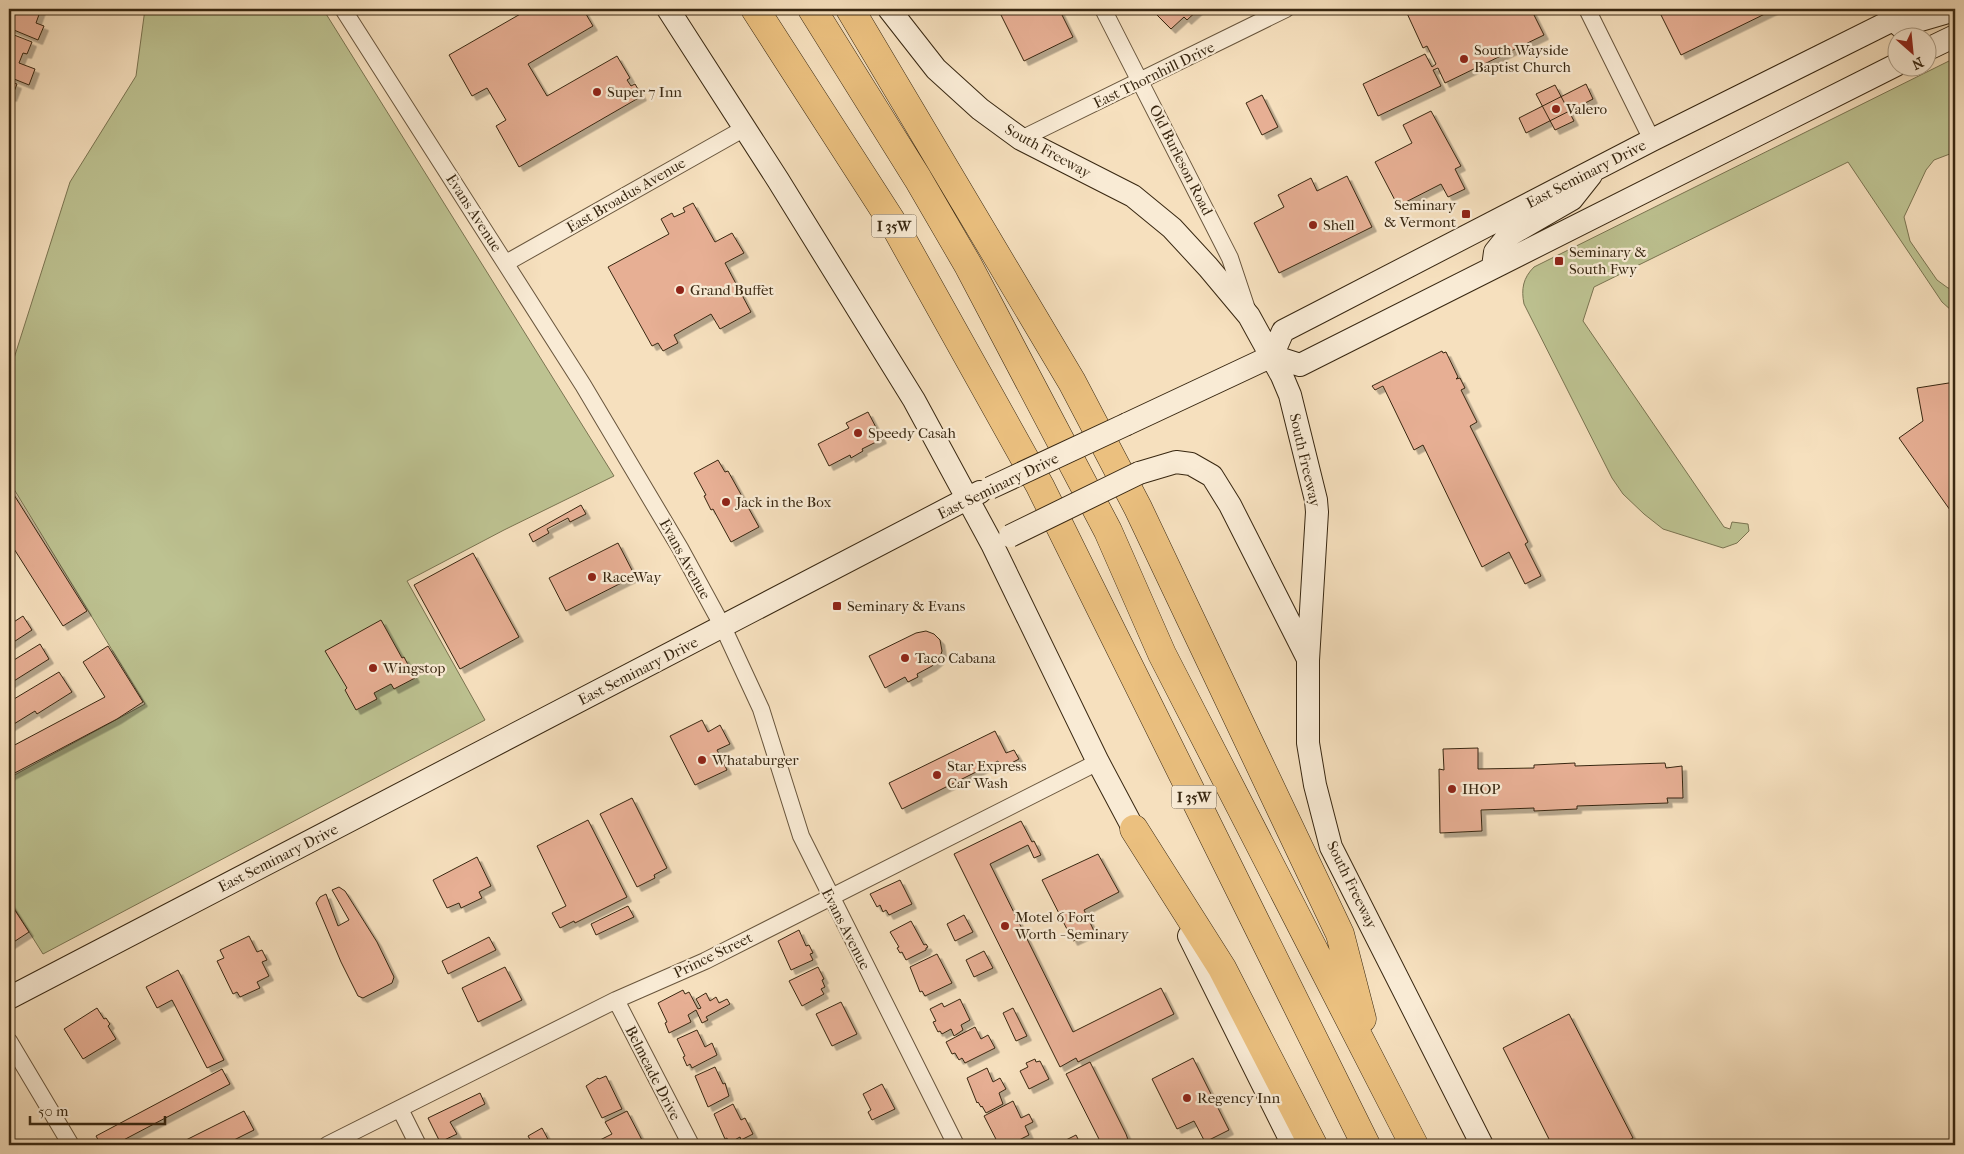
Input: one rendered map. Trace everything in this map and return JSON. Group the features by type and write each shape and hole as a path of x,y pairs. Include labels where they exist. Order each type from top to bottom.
{"highway":[{"name":"I 35W","path":"754,9 896,228 1040,486 1366,1145"},
{"name":"I 35W","path":"812,9 918,179 968,265 1108,531 1162,654 1414,1145"},
{"path":"850,9 1072,382 1138,508 1340,934 1375,1069"},
{"path":"1134,828 1222,968 1312,1145"}],"main road":[{"path":"668,9 745,128 914,400 967,498 1001,540 1098,762 1134,828 1294,1145"},
{"name":"South Freeway","path":"889,9 936,69 980,109 1021,139 1133,196 1172,228 1250,316 1272,356 1290,395 1316,500 1317,512 1308,660 1308,743 1315,785 1331,847 1482,1145"},
{"name":"East Seminary Drive","path":"9,998 967,498 1272,356 1284,331 1652,140 1915,9"},
{"path":"1856,38 1955,10"},
{"path":"1936,45 1955,36"},
{"path":"1272,356 1300,364 1886,70"},
{"path":"1493,267 1495,252 1508,236 1572,199 1596,169"},
{"path":"1001,540 1139,473 1176,462 1191,464 1212,476 1230,505 1308,660"}],"street":[{"name":"Evans Avenue","path":"343,9 588,393 680,548 723,627 761,709 801,836 956,1145"},
{"name":"Old Burleson Road","path":"1103,9 1230,258 1250,316"},
{"name":"East Thornhill Drive","path":"1021,139 1141,82 1258,15 1286,9"},
{"path":"1587,9 1652,140"},
{"name":"East Broadus Avenue","path":"506,263 745,128"},
{"name":"Prince Street","path":"327,1145 616,1000 705,961 1098,762"},
{"name":"Belmeade Drive","path":"616,1000 691,1145"},
{"path":"9,1041 71,1145"},
{"path":"400,1109 418,1145"}],"green space":[{"path":"145,9 323,9 614,476 504,530 407,581 485,720 43,954 9,900 9,778 145,704 9,481 9,374 70,182 136,76"},
{"path":"1955,58 1955,152 1934,160 1926,170 1904,217 1910,241 1937,280 1948,288 1955,289 1955,311 1952,311 1942,302 1848,162 1594,287 1583,321 1724,527 1730,529 1732,522 1748,524 1749,531 1737,543 1723,548 1663,529 1623,494 1612,478 1524,304 1523,289 1527,275 1534,267 1915,78 1936,78 1936,67"}],"building":[{"path":"14,9 41,9 36,23 44,26 38,40 9,28"},
{"name":"Super 7 Inn","path":"529,9 583,9 593,26 528,64 547,96 617,56 630,78 627,80 631,86 635,84 642,96 519,167 496,126 506,120 487,88 472,96 449,55"},
{"path":"998,9 1059,9 1073,37 1024,61"},
{"path":"1164,9 1199,9 1187,20 1184,17 1171,29 1157,15"},
{"name":"South Wayside Baptist Church","path":"1405,9 1531,9 1544,35 1445,83 1438,68 1433,70 1441,86 1378,116 1363,84 1425,54 1432,67 1436,64 1427,46 1423,48"},
{"path":"1658,9 1775,9 1681,55"},
{"path":"9,33 32,42 27,54 23,53 19,63 35,69 29,85 9,77"},
{"path":"9,81 17,84 12,97 9,96"},
{"name":"Valero","path":"1586,84 1593,99 1526,133 1519,118"},
{"path":"1555,85 1574,121 1555,130 1536,94"},
{"path":"1262,95 1278,127 1262,135 1246,103"},
{"path":"1431,111 1461,166 1455,169 1465,189 1448,197 1441,184 1398,206 1375,162 1412,143 1403,125"},
{"name":"Shell","path":"1347,176 1372,227 1279,273 1254,223 1284,207 1278,195 1311,178 1317,191"},
{"name":"Grand Buffet","path":"693,203 715,242 732,233 744,253 725,263 751,312 720,329 711,314 674,335 678,343 663,351 658,343 652,346 608,267 669,234 661,219 672,213 674,217 685,212 683,208"},
{"path":"1442,351 1443,353 1446,352 1458,377 1456,379 1460,378 1465,388 1461,390 1477,422 1470,426 1528,542 1525,544 1541,576 1525,584 1509,552 1482,567 1423,445 1414,450 1383,386 1375,390 1372,386"},
{"path":"1955,382 1955,517 1899,438 1923,421 1917,388"},
{"name":"Speedy Casah","path":"868,412 882,439 862,449 863,451 851,458 850,455 829,466 818,444 849,428 846,423"},
{"name":"Jack in the Box","path":"718,460 725,472 728,471 759,527 731,542 713,509 711,510 704,496 706,495 694,473"},
{"path":"9,487 87,611 63,626 9,541"},
{"path":"581,505 586,514 570,522 568,518 547,529 549,533 533,542 529,534"},
{"name":"RaceWay","path":"618,543 635,576 566,611 549,578"},
{"path":"473,553 519,637 460,669 414,585"},
{"path":"23,616 32,630 9,645 9,625"},
{"name":"Wingstop","path":"381,620 415,678 394,689 391,684 374,693 377,699 356,710 345,690 347,688 325,651"},
{"name":"Taco Cabana","path":"926,631 934,634 940,640 942,651 939,660 917,674 918,677 908,682 905,677 885,688 869,656 916,633"},
{"path":"40,644 49,659 9,684 9,663"},
{"path":"108,646 143,702 117,719 9,776 9,748 105,697 83,662"},
{"path":"59,672 72,692 37,714 35,711 9,727 9,702"},
{"name":"Whataburger","path":"702,720 708,732 720,725 730,744 717,750 727,770 695,785 670,736"},
{"name":"Star Express Car Wash","path":"995,731 1006,753 1014,750 1019,759 1002,768 998,761 902,809 889,783"},
{"path":"1478,748 1478,769 1534,768 1534,765 1575,763 1575,766 1665,763 1666,768 1682,766 1683,798 1667,798 1668,803 1577,806 1577,809 1534,811 1534,808 1481,810 1482,831 1440,833 1439,769 1444,770 1443,749"},
{"path":"632,798 667,868 654,875 655,878 637,887 600,814"},
{"path":"588,820 627,897 575,923 574,921 560,928 552,913 566,906 537,846"},
{"name":"Motel 6 Fort Worth - Seminary","path":"1021,821 1041,855 1034,858 1028,845 990,864 1073,1032 1161,988 1174,1014 1078,1062 1076,1058 1060,1067 954,854"},
{"path":"1098,854 1119,892 1084,910 1094,931 1073,941 1042,880"},
{"path":"477,857 491,886 479,892 482,898 461,908 459,903 447,908 433,880"},
{"path":"900,880 912,904 889,915 886,910 883,912 880,905 877,907 870,894"},
{"path":"339,887 345,891 377,942 394,977 392,983 363,998 358,996 341,962 316,903 320,897 326,894 338,926 349,920 332,890"},
{"path":"9,901 29,932 9,945"},
{"path":"628,906 634,917 596,935 591,924"},
{"path":"964,915 973,932 955,941 947,924"},
{"path":"911,921 924,945 926,944 928,947 926,950 906,960 902,952 900,953 897,948 899,947 890,932"},
{"path":"799,930 806,946 809,945 813,953 810,954 813,960 791,970 778,941"},
{"path":"249,936 257,952 262,950 267,960 262,962 269,976 257,982 260,988 240,997 237,992 233,994 217,961 224,958 220,950"},
{"path":"489,937 496,950 448,974 442,961"},
{"path":"984,951 993,968 974,977 966,960"},
{"path":"937,954 952,983 925,996 922,991 920,992 910,967"},
{"path":"505,967 522,1000 478,1022 462,988"},
{"path":"818,967 824,979 822,980 825,987 821,989 824,994 802,1006 789,981"},
{"path":"178,970 224,1060 207,1068 172,1000 157,1008 146,987"},
{"path":"683,990 685,994 689,992 698,1009 701,1008 696,999 706,993 710,1001 716,997 719,1003 727,999 730,1004 706,1017 708,1020 702,1023 696,1010 688,1015 691,1022 669,1033 665,1023 667,1022 658,1003"},
{"path":"960,999 970,1020 961,1025 963,1030 954,1036 951,1029 942,1034 940,1031 938,1032 933,1022 936,1021 930,1009 942,1003 944,1007"},
{"path":"841,1002 857,1034 832,1046 816,1014"},
{"path":"97,1008 104,1019 106,1018 110,1024 108,1026 116,1039 83,1059 64,1029"},
{"path":"1013,1008 1027,1036 1016,1041 1003,1013"},
{"path":"1569,1014 1633,1138 1619,1145 1552,1145 1503,1048"},
{"path":"975,1027 981,1039 988,1035 995,1048 965,1063 962,1058 959,1060 955,1053 952,1054 946,1042"},
{"path":"697,1030 705,1047 712,1043 717,1055 692,1068 690,1064 687,1066 683,1057 685,1056 677,1039"},
{"name":"Regency Inn","path":"1193,1058 1229,1130 1205,1142 1194,1121 1177,1129 1152,1079"},
{"path":"1035,1059 1036,1062 1040,1061 1049,1079 1029,1089 1020,1071 1028,1067 1026,1063"},
{"path":"1090,1062 1130,1145 1102,1145 1066,1074"},
{"path":"715,1067 723,1084 725,1083 729,1096 708,1107 695,1076"},
{"path":"987,1068 993,1082 1000,1078 1006,1089 999,1093 1003,1104 986,1113 982,1106 977,1103 967,1078"},
{"path":"222,1069 230,1084 114,1145 101,1145 96,1136"},
{"path":"606,1076 622,1109 602,1118 586,1086 598,1078"},
{"path":"882,1084 895,1109 872,1120 868,1112 871,1110 863,1094"},
{"path":"480,1093 485,1104 450,1122 457,1134 440,1142 428,1118"},
{"path":"1013,1101 1021,1118 1029,1114 1033,1122 1025,1126 1029,1135 1009,1145 999,1145 984,1116"},
{"path":"733,1104 741,1120 745,1118 753,1134 741,1140 740,1137 729,1143 727,1138 725,1139 714,1114"},
{"path":"244,1111 254,1130 224,1145 176,1145"},
{"path":"627,1111 642,1140 631,1145 590,1145 612,1134 605,1122"},
{"path":"542,1128 551,1145 533,1145 528,1136"},
{"path":"1076,1135 1081,1145 1056,1145"}],"place":[{"name":"South Wayside Baptist Church","path":"1464,59"},
{"name":"Super 7 Inn","path":"597,92"},
{"name":"Valero","path":"1556,109"},
{"name":"Seminary & Vermont","path":"1466,214"},
{"name":"Shell","path":"1313,225"},
{"name":"Seminary & South Fwy","path":"1559,261"},
{"name":"Grand Buffet","path":"680,290"},
{"name":"Speedy Casah","path":"858,433"},
{"name":"Jack in the Box","path":"726,502"},
{"name":"RaceWay","path":"592,577"},
{"name":"Seminary & Evans","path":"837,606"},
{"name":"Taco Cabana","path":"905,658"},
{"name":"Wingstop","path":"373,668"},
{"name":"Whataburger","path":"702,760"},
{"name":"Star Express Car Wash","path":"937,775"},
{"name":"IHOP","path":"1452,789"},
{"name":"Motel 6 Fort Worth - Seminary","path":"1005,926"},
{"name":"Regency Inn","path":"1187,1098"}]}
